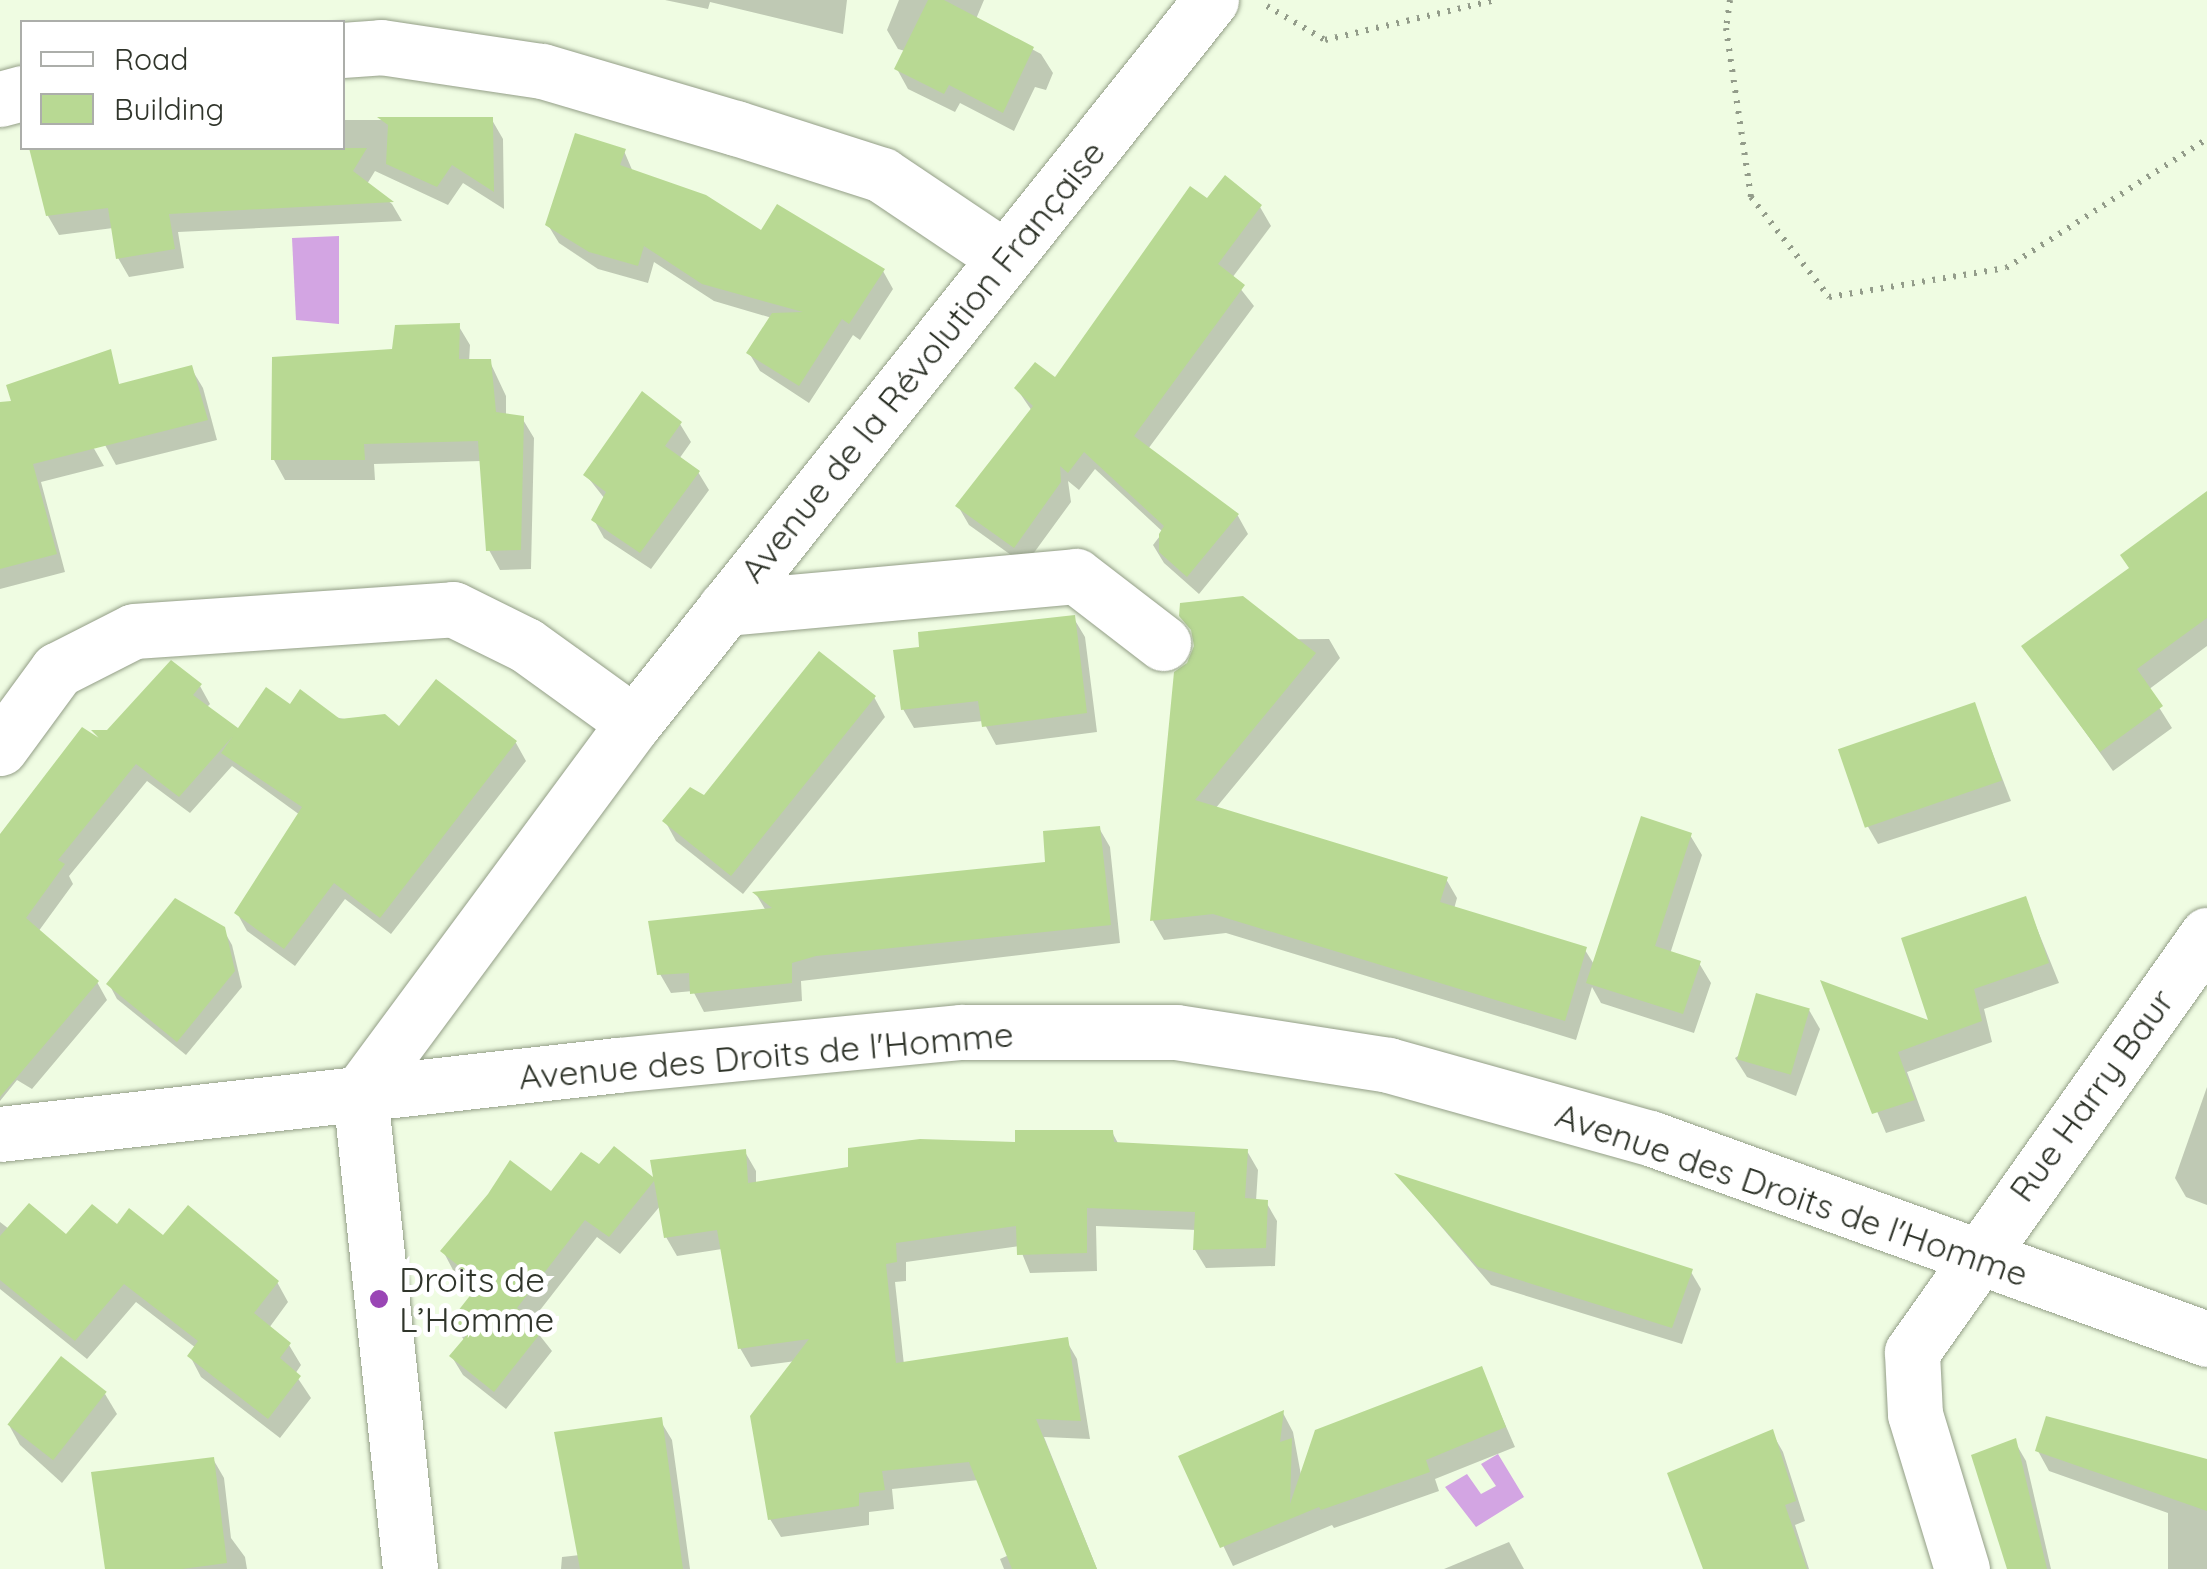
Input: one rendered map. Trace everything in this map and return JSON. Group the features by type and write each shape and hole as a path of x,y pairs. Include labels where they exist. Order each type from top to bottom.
{"street":[{"name":"Avenue de la Révolution Française","path":"360,1093 634,723 1211,0"},
{"path":"345,50 381,47 542,71 736,128 882,175 1004,257"},
{"path":"725,608 1076,576 1164,643"},
{"path":"0,748 58,670 134,630 453,609 526,645 634,723"},
{"name":"Rue Harry Baur","path":"1962,1569 1916,1414 1912,1352 1976,1256 2207,934"},
{"name":"Avenue des Droits de l'Homme","path":"0,1134 961,1032 1176,1032 1388,1065 1631,1132 2207,1340"},
{"path":"360,1093 410,1569"}],"path":[{"path":"1257,0 1325,40 1494,0"},
{"path":"1730,0 1726,28 1751,197 1829,298 2006,268 2207,139"}],"shaded area":[{"path":"339,236 339,324 296,320 292,238"},
{"path":"1498,1454 1524,1497 1476,1527 1445,1487 1467,1474 1481,1494 1496,1486 1481,1464"}],"building":[{"path":"928,0 944,0 1034,47 1003,113 949,85 944,94 894,69"},
{"path":"377,117 493,117 494,192 452,165 437,187 386,164 388,125"},
{"path":"575,133 626,149 620,165 706,195 761,230 777,204 885,269 849,324 842,319 799,386 746,353 772,313 803,312 702,284 644,246 638,266 589,252 545,225"},
{"path":"367,148 353,171 394,202 169,214 175,249 116,259 108,208 46,216 30,150"},
{"path":"1225,175 1262,205 1218,264 1245,285 1134,436 1239,514 1187,577 1159,552 1159,534 1164,526 1084,452 1068,473 1060,466 1061,482 1014,548 955,506 1033,406 1014,388 1035,362 1055,377 1190,186 1207,198"},
{"path":"460,323 459,359 491,359 496,412 524,416 521,550 486,551 478,441 364,444 365,460 271,460 272,357 392,349 395,325"},
{"path":"111,349 119,384 192,365 208,420 33,464 57,554 0,569 0,402 11,401 6,385"},
{"path":"642,391 682,422 665,446 700,471 640,553 591,520 606,492 583,475"},
{"path":"2207,491 2207,618 2137,669 2163,706 2100,752 2021,646 2129,568 2120,555"},
{"path":"1243,596 1316,653 1195,800 1448,877 1440,902 1587,947 1565,1021 1213,914 1150,921 1174,672 1187,663 1194,646 1191,630 1179,616 1180,603"},
{"path":"1075,615 1087,713 982,727 978,701 901,710 893,650 919,647 918,632"},
{"path":"819,651 876,696 731,876 662,821 690,787 704,795"},
{"path":"171,660 202,684 193,695 238,728 266,687 290,704 300,689 340,719 385,714 399,726 436,679 517,741 380,918 334,883 284,949 234,913 302,807 221,753 233,736 179,797 136,764 58,860 65,864 26,918 99,981 0,1097 0,834 82,727 99,738 91,730 107,730"},
{"path":"1975,702 2002,780 1865,828 1838,749"},
{"path":"1641,816 1692,833 1655,946 1701,961 1683,1014 1586,983"},
{"path":"1100,826 1111,925 816,956 792,963 792,983 690,994 689,973 657,975 648,921 772,908 752,892 1045,862 1043,831"},
{"path":"2026,896 2049,963 1974,989 1982,1021 1898,1052 1915,1100 1872,1114 1820,980 1928,1020 1901,938"},
{"path":"175,898 225,927 235,971 177,1042 106,984"},
{"path":"1756,993 1810,1008 1791,1075 1737,1059"},
{"path":"1015,1130 1113,1130 1114,1142 1248,1149 1245,1198 1268,1200 1266,1248 1193,1250 1195,1212 1087,1208 1087,1253 1017,1255 1016,1226 896,1243 897,1262 886,1264 896,1363 1068,1337 1081,1421 1036,1419 1097,1569 1012,1569 969,1462 882,1471 885,1490 859,1493 859,1506 768,1520 750,1416 809,1339 738,1349 717,1230 664,1238 654,1181 609,1237 585,1220 517,1308 543,1330 494,1392 449,1356 466,1336 450,1321 480,1283 440,1251 488,1194 510,1160 551,1191 581,1152 599,1164 614,1146 653,1177 650,1160 746,1149 748,1183 848,1167 848,1148 920,1139 1015,1142"},
{"path":"1394,1173 1693,1269 1672,1328 1478,1267"},
{"path":"29,1203 66,1234 92,1204 117,1224 129,1208 163,1235 188,1205 279,1281 254,1313 291,1343 280,1358 301,1376 268,1419 187,1356 198,1341 124,1284 75,1341 0,1280 0,1236"},
{"path":"61,1356 107,1392 53,1460 7,1425"},
{"path":"1482,1366 1506,1427 1426,1460 1430,1472 1321,1510 1319,1507 1220,1548 1178,1456 1284,1410 1280,1442 1292,1438 1290,1504 1315,1430"},
{"path":"2046,1416 2207,1459 2207,1511 2035,1451"},
{"path":"662,1417 683,1569 580,1569 554,1432"},
{"path":"1773,1429 1796,1501 1785,1505 1807,1569 1703,1569 1667,1473"},
{"path":"2016,1438 2047,1569 2007,1569 1971,1455"},
{"path":"214,1457 227,1563 182,1569 105,1569 91,1472"}],"place":[{"name":"Droits de L’Homme","path":"379,1299"}]}
